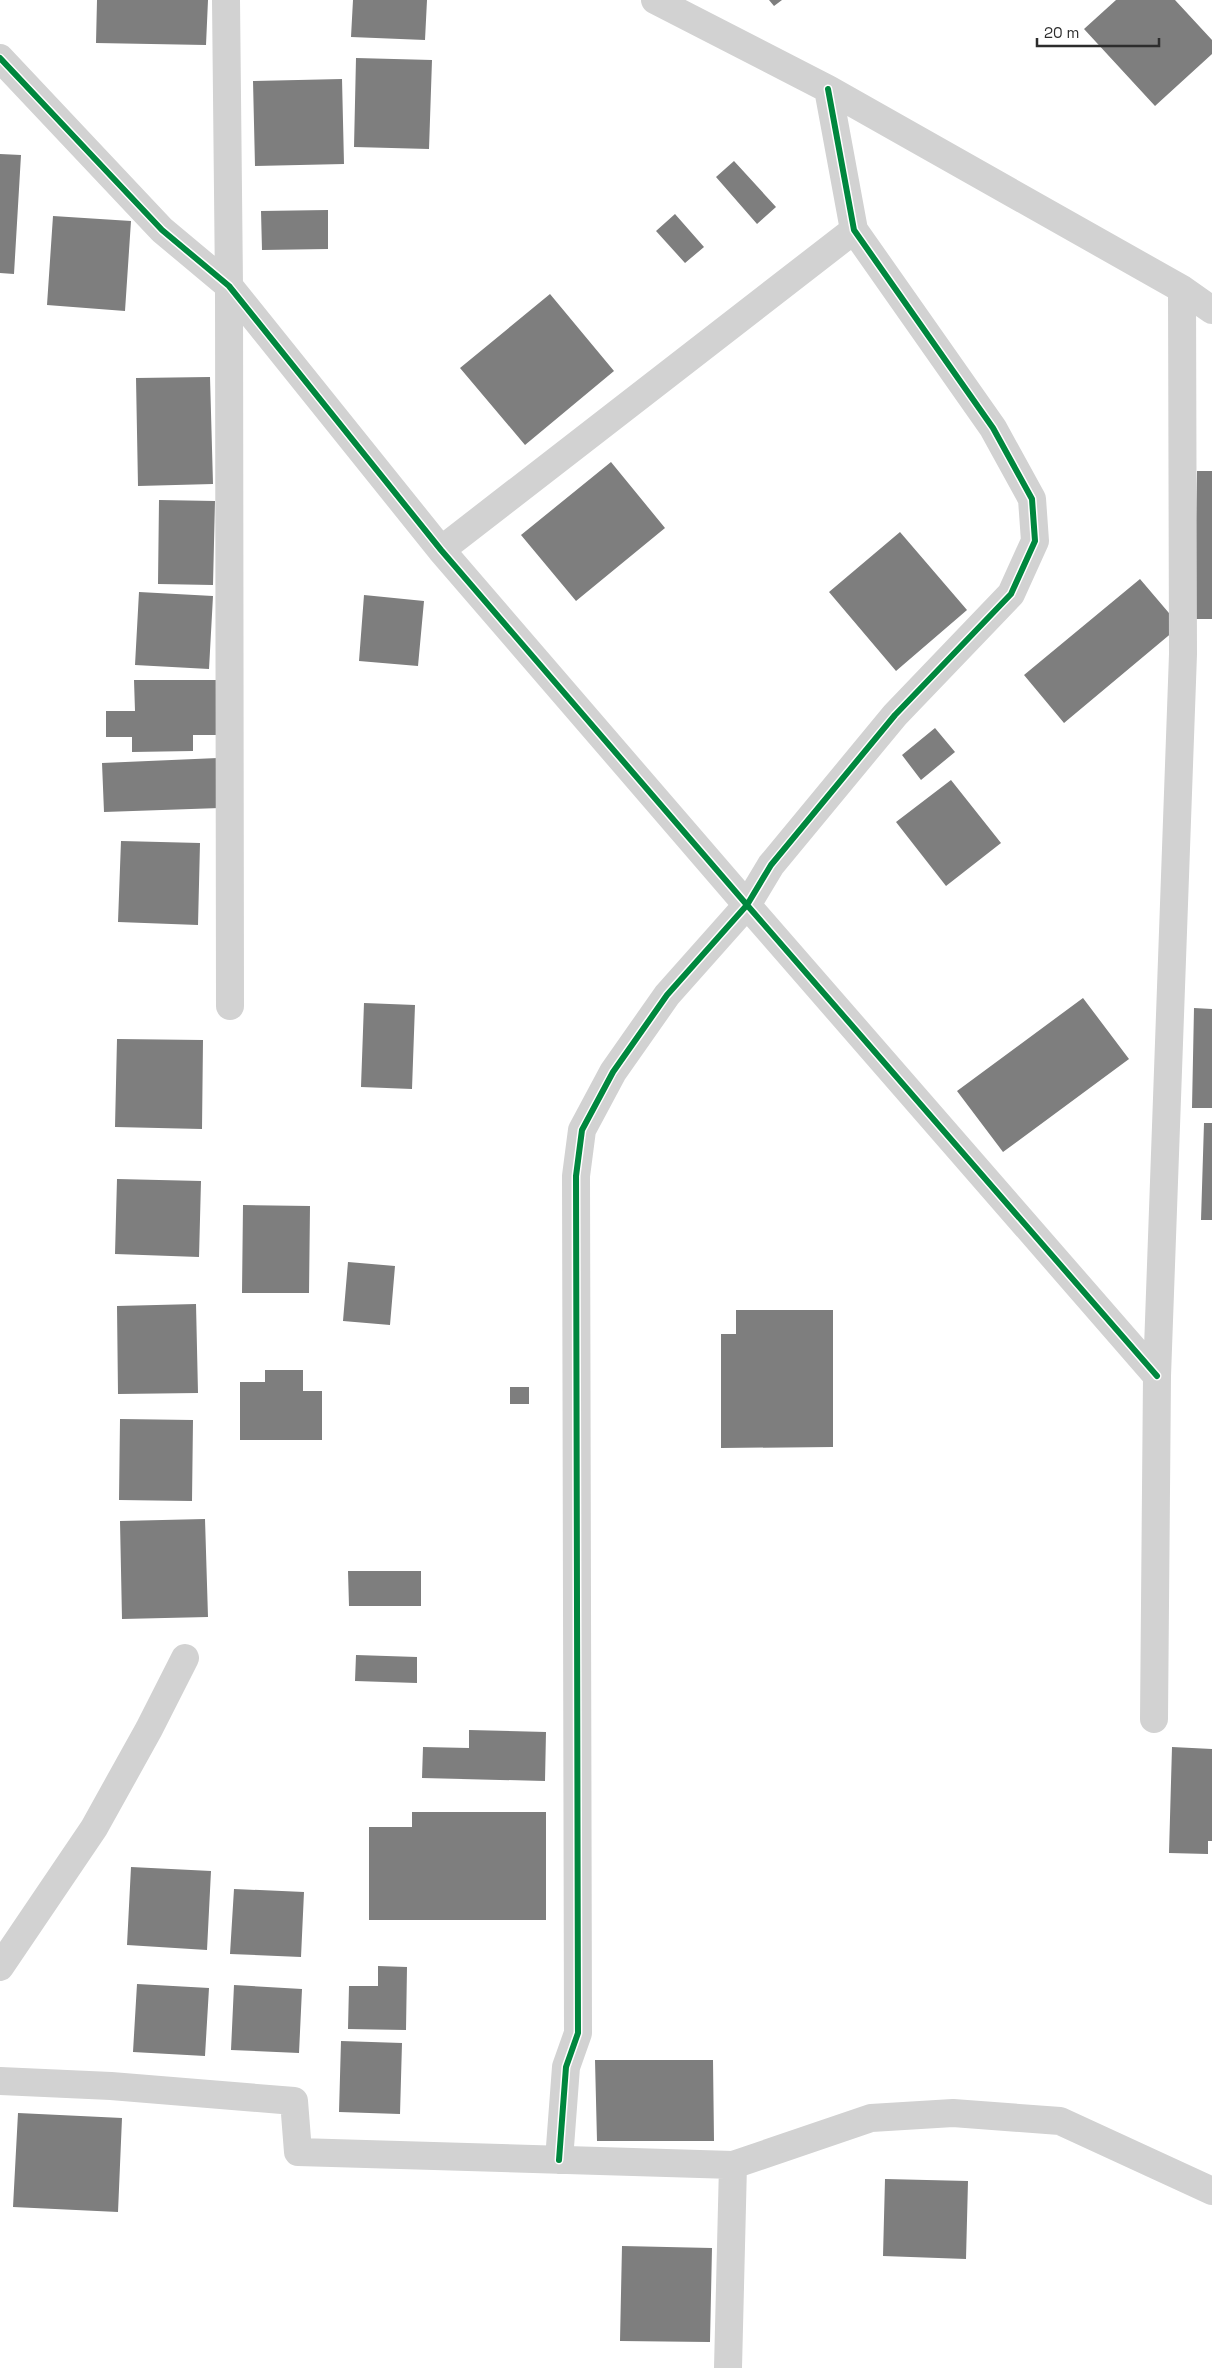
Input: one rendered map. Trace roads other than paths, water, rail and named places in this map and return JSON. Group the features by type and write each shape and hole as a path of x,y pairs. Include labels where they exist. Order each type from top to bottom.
{"street":[{"path":"226,0 229,286 230,1006"},
{"path":"654,0 828,89 1182,289 1212,310"},
{"path":"0,58 162,230 229,286 441,550 747,906 1157,1376"},
{"path":"559,2160 566,2067 578,2033 576,1176 582,1130 613,1072 667,995 747,906 771,865 896,715 1011,594 1035,541 1032,499 993,428 854,230 828,89"},
{"path":"441,550 854,230"},
{"path":"1154,1720 1157,1376 1183,654 1182,289"},
{"path":"0,1967 94,1828 150,1729 185,1658"},
{"path":"0,2081 111,2086 294,2101 298,2152 733,2165 870,2118 953,2113 1060,2121 1212,2191"},
{"path":"728,2368 733,2165"}]}
